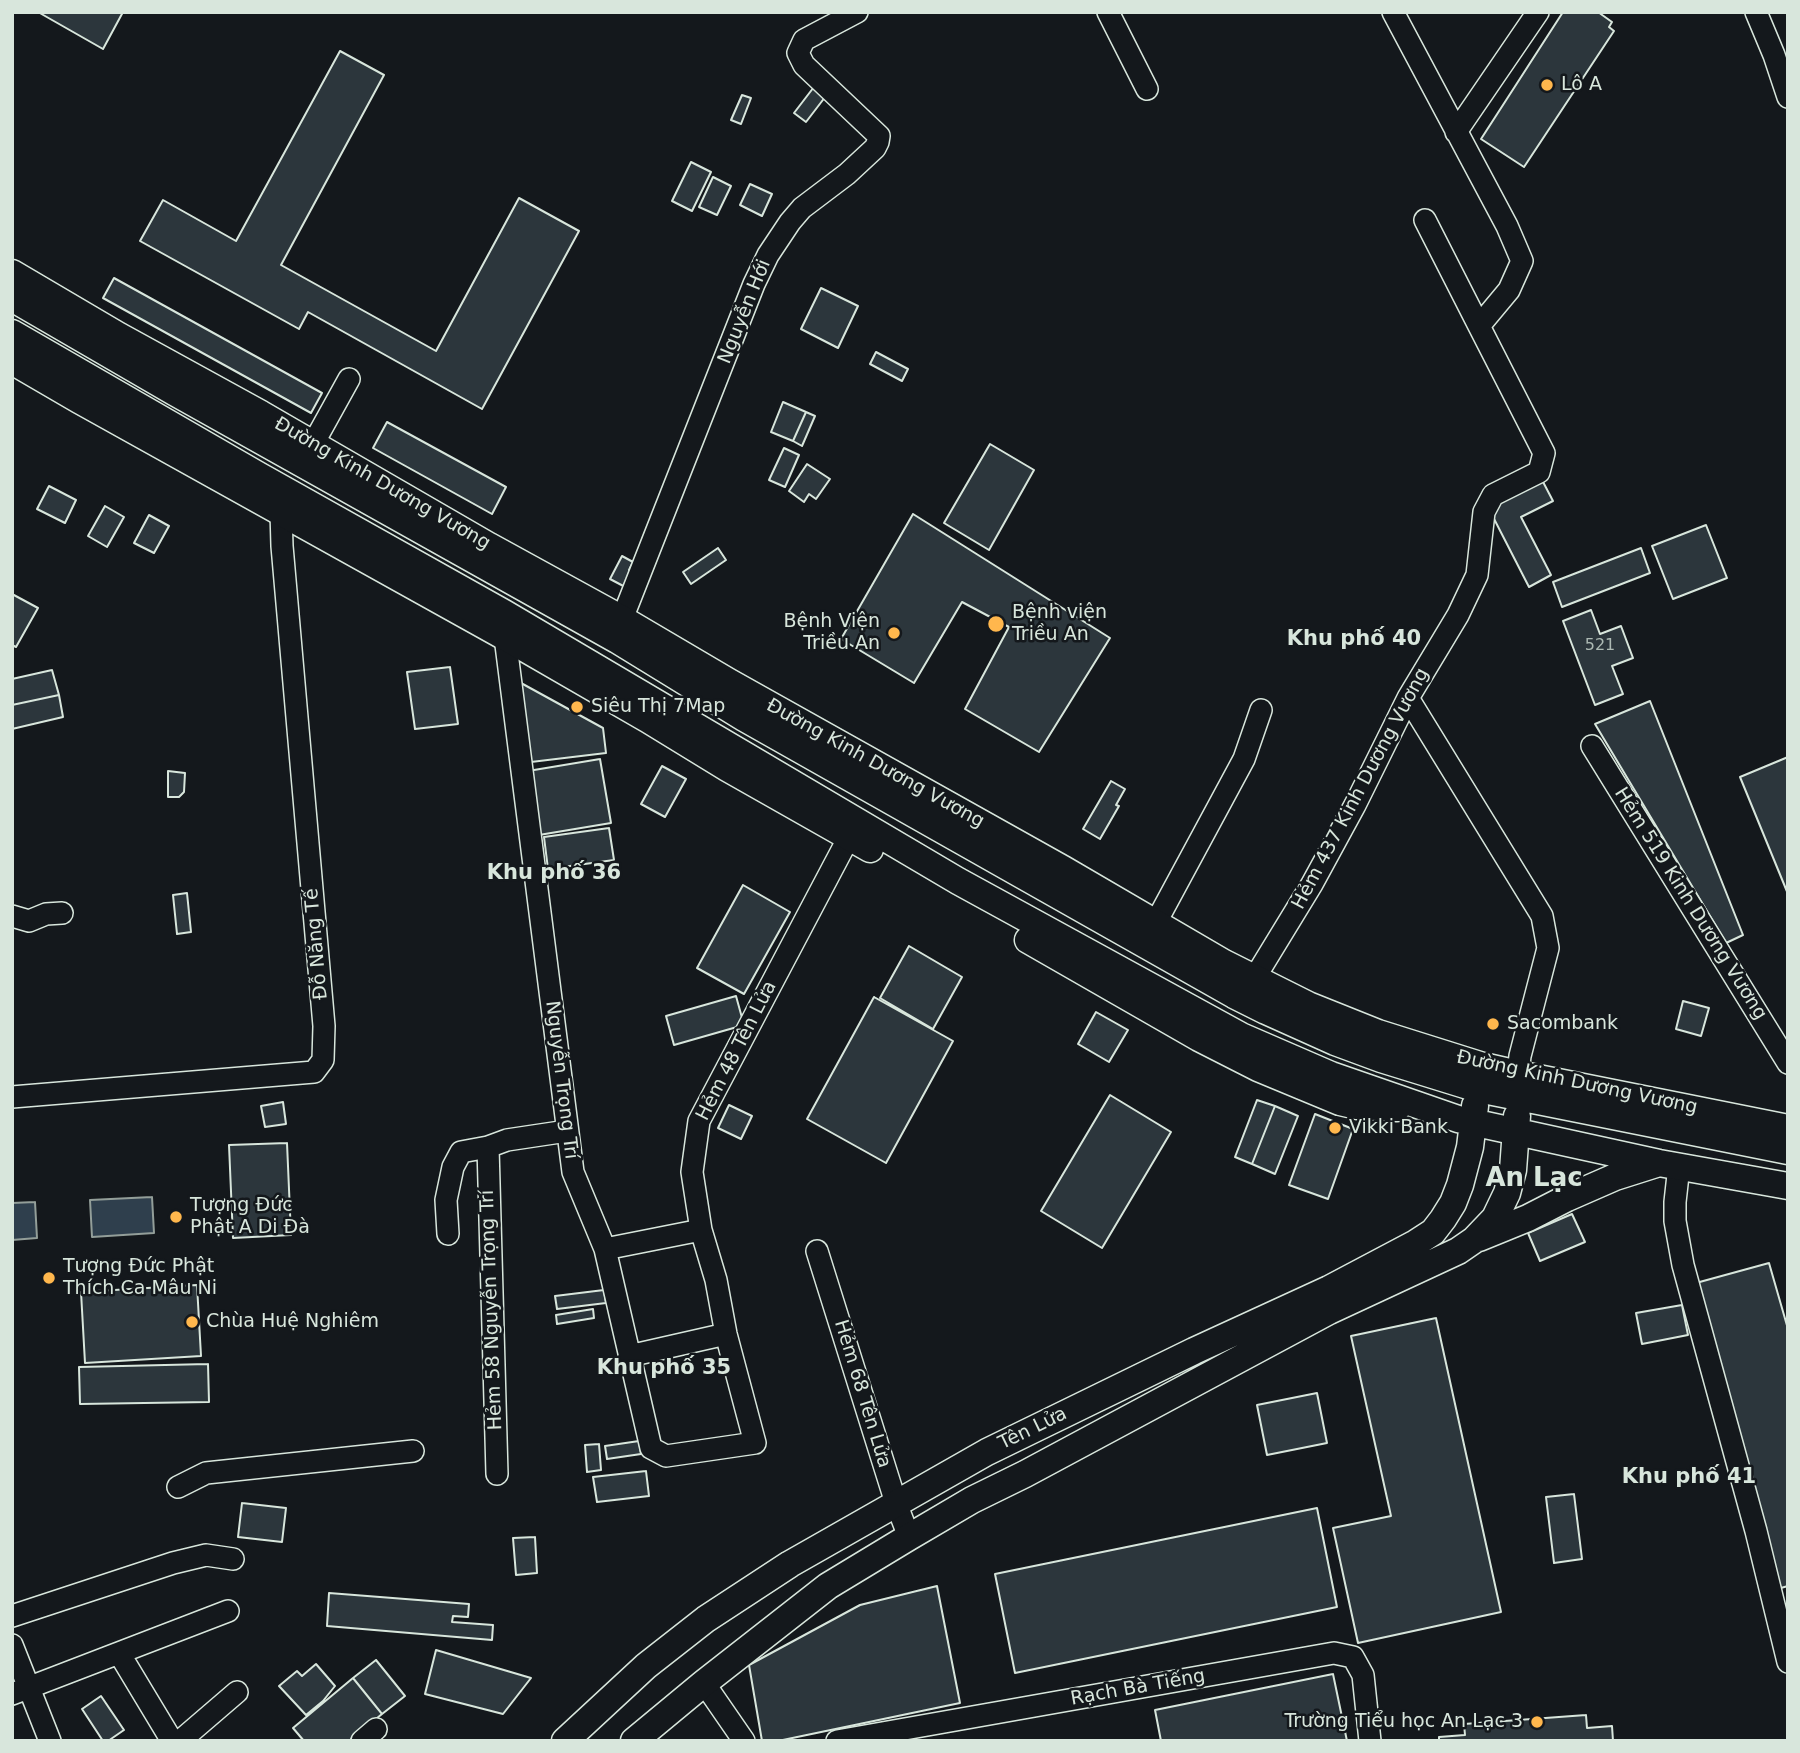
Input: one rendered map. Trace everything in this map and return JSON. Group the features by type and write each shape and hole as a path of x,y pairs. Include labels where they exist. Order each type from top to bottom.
{"main road":[{"name":"Đường Kinh Dương Vương","path":"12,273 23,302 174,392 308,454 485,555 744,718 984,839 1063,869 1254,979 1308,1005 1480,1077"},
{"path":"12,333 284,501 505,625 954,888 1241,1036 1331,1075 1458,1119 1669,1164 1788,1186"},
{"path":"12,361 79,400 284,501"},
{"path":"284,501 308,454"},
{"name":"Đường Kinh Dương Vương","path":"485,555 622,619 729,682 1234,995 1325,1038 1381,1059 1480,1077 1788,1151"},
{"path":"954,888 984,839"},
{"name":"Tên Lửa","path":"565,1741 646,1667 706,1619 790,1564 987,1452 1194,1351 1329,1289 1433,1232 1453,1203 1467,1161 1480,1077"},
{"name":"Đường Kinh Dương Vương","path":"1517,1086 1788,1128"},
{"name":"Tên Lửa","path":"634,1741 828,1586 972,1500 1329,1311 1458,1251 1474,1240 1501,1207 1513,1170 1517,1132 1517,1086"},
{"path":"1474,1240 1615,1177 1669,1164"}],"street":[{"name":"Nguyễn Hới","path":"622,619 754,284 768,255 802,208 846,174 875,148 878,142 879,136 804,65 798,52 804,40 857,12"},
{"path":"1108,12 1147,89"},
{"path":"1393,12 1507,226 1522,261 1509,290 1479,326"},
{"path":"1756,12 1788,97"},
{"path":"1456,132 1534,14"},
{"name":"Hẻm 437 Kinh Dương Vương","path":"1254,979 1312,884 1356,805 1408,698 1458,615 1477,575 1484,512 1493,495 1539,472 1544,453 1425,220"},
{"path":"308,454 349,379"},
{"name":"Đỗ Năng Tế","path":"12,1097 314,1072 323,1060 324,1026 282,546 284,501"},
{"name":"Nguyễn Trọng Trí","path":"505,625 573,1171 605,1249 651,1448 666,1456 755,1443"},
{"path":"1408,698 1542,916 1548,948 1520,1056 1517,1086"},
{"path":"1155,924 1244,759 1261,710"},
{"name":"Hẻm 519 Kinh Dương Vương","path":"1592,746 1788,1063"},
{"name":"Hẻm 48 Tên Lửa","path":"755,1443 726,1334 716,1280 701,1230 692,1172 699,1121 853,829"},
{"path":"12,916 29,921 46,914 62,913"},
{"name":"Hẻm 58 Nguyễn Trọng Trí","path":"448,1234 446,1200 453,1167 461,1152 507,1140 567,1131"},
{"name":"Hẻm 58 Nguyễn Trọng Trí","path":"488,1147 497,1474"},
{"path":"1669,1164 1682,1265 1756,1531 1788,1662"},
{"path":"605,1249 701,1230"},
{"name":"Hẻm 68 Tên Lửa","path":"817,1251 909,1538"},
{"path":"629,1356 726,1334"},
{"path":"178,1487 206,1473 413,1451"},
{"path":"12,1616 173,1563 206,1555 233,1559"},
{"path":"21,1691 228,1611"},
{"path":"12,1645 21,1691 50,1741"},
{"path":"119,1653 172,1741"},
{"name":"Rạch Bà Tiếng","path":"837,1741 1334,1653 1353,1657 1363,1675 1370,1741"},
{"path":"704,1683 744,1741"},
{"path":"180,1741 237,1692"}],"water":[{"path":"152,1197 154,1233 92,1237 90,1200"},
{"path":"35,1202 37,1238 12,1240 12,1203"}],"building":[{"path":"38,12 123,12 103,49"},
{"name":"Lô A","path":"1563,12 1598,12 1612,22 1609,27 1614,31 1524,167 1481,139"},
{"path":"340,51 384,75 281,265 436,351 519,198 579,231 482,409 308,312 299,329 140,241 163,200 236,241"},
{"path":"817,83 829,92 806,122 794,113"},
{"path":"742,95 751,98 741,124 731,120"},
{"path":"691,162 711,172 692,211 672,201"},
{"path":"713,177 731,186 717,215 699,207"},
{"path":"750,184 772,194 762,216 740,205"},
{"path":"114,278 322,393 311,413 103,298"},
{"path":"821,288 858,306 838,348 801,329"},
{"path":"876,352 908,369 902,381 870,364"},
{"path":"783,402 806,412 793,441 771,432"},
{"path":"806,412 815,416 802,446 793,441"},
{"path":"387,422 506,487 492,514 373,448"},
{"path":"990,444 1034,470 989,550 944,523"},
{"path":"784,448 799,455 785,487 769,480"},
{"path":"807,464 830,479 816,499 809,494 804,502 789,491"},
{"path":"1541,478 1553,501 1521,517 1551,575 1529,587 1490,511 1494,502"},
{"path":"49,486 76,500 65,523 37,509"},
{"path":"105,506 124,517 107,547 88,536"},
{"name":"Bệnh Viện Triều An","path":"913,514 1110,638 1039,752 965,709 1009,627 962,602 914,683 841,639"},
{"path":"149,515 169,526 154,553 134,543"},
{"path":"1706,525 1727,578 1673,599 1652,546"},
{"path":"718,548 726,560 691,584 683,572"},
{"path":"1641,548 1650,573 1562,607 1553,582"},
{"path":"622,556 633,562 629,570 636,573 629,589 610,579"},
{"path":"12,594 38,608 16,647 12,645"},
{"path":"1591,610 1600,634 1621,626 1633,658 1612,666 1623,694 1595,705 1563,621"},
{"path":"450,667 458,724 415,729 407,672"},
{"path":"52,670 59,695 12,705 12,679"},
{"path":"521,683 603,728 606,753 531,762"},
{"path":"59,695 63,717 12,729 12,705"},
{"path":"1650,701 1743,935 1726,943 1595,724"},
{"path":"1788,757 1788,894 1740,777"},
{"path":"600,759 611,823 539,835 528,771"},
{"path":"662,766 686,779 665,817 641,804"},
{"path":"168,771 185,773 184,792 179,797 168,797"},
{"path":"1111,781 1125,789 1116,805 1119,806 1100,839 1083,829"},
{"path":"609,828 614,860 548,869 544,837"},
{"path":"743,885 790,912 744,994 697,968"},
{"path":"187,893 191,932 177,934 173,895"},
{"path":"909,946 962,977 933,1029 880,998"},
{"path":"736,996 744,1025 674,1045 666,1016"},
{"path":"874,997 953,1041 886,1163 807,1119"},
{"path":"1683,1001 1709,1008 1701,1036 1676,1029"},
{"path":"1096,1012 1128,1030 1109,1062 1078,1044"},
{"path":"1110,1095 1171,1132 1102,1248 1041,1211"},
{"path":"1257,1100 1275,1106 1252,1164 1235,1157"},
{"path":"283,1102 286,1124 265,1127 261,1106"},
{"path":"729,1105 752,1116 741,1139 718,1128"},
{"path":"1275,1106 1298,1116 1275,1174 1252,1164"},
{"path":"1315,1114 1353,1129 1328,1199 1289,1185"},
{"path":"287,1143 291,1235 233,1238 229,1145"},
{"path":"1572,1214 1585,1242 1540,1261 1528,1233"},
{"path":"1769,1263 1788,1329 1788,1586 1770,1591 1685,1286"},
{"path":"197,1285 201,1356 85,1363 81,1292"},
{"path":"604,1290 606,1303 557,1309 555,1296"},
{"path":"1682,1305 1688,1335 1642,1344 1636,1313"},
{"path":"593,1309 594,1318 557,1324 556,1315"},
{"path":"1436,1318 1501,1612 1358,1643 1333,1528 1391,1516 1351,1336"},
{"path":"208,1364 209,1402 80,1404 79,1367"},
{"path":"1317,1393 1327,1443 1267,1455 1257,1405"},
{"path":"639,1441 641,1454 607,1459 605,1446"},
{"path":"599,1444 601,1470 587,1472 585,1445"},
{"path":"646,1471 649,1496 597,1502 593,1477"},
{"path":"1574,1494 1582,1559 1554,1563 1546,1497"},
{"path":"242,1503 286,1508 282,1542 238,1537"},
{"path":"1317,1508 1337,1607 1015,1673 995,1574"},
{"path":"535,1537 537,1573 516,1575 513,1538"},
{"path":"937,1586 960,1703 778,1741 762,1741 749,1665 860,1605"},
{"path":"329,1593 469,1604 468,1617 453,1616 452,1622 493,1625 492,1640 327,1626"},
{"path":"436,1650 531,1678 503,1714 425,1694"},
{"path":"376,1660 405,1696 382,1714 353,1678"},
{"path":"316,1664 335,1686 323,1701 306,1715 279,1686 297,1671 302,1676"},
{"path":"1333,1674 1347,1741 1161,1741 1155,1710"},
{"path":"353,1678 382,1714 349,1741 304,1741 293,1728"},
{"path":"101,1696 124,1730 108,1741 103,1741 82,1709"},
{"path":"1586,1715 1587,1728 1612,1726 1613,1741 1439,1741 1439,1737 1465,1735 1464,1724"}],"place":[{"name":"Lô A","path":"1547,85"},
{"name":"Bệnh viện Triều An","path":"996,624"},
{"name":"Bệnh Viện Triều An","path":"894,633"},
{"name":"Siêu Thị 7Map","path":"577,707"},
{"name":"Sacombank","path":"1493,1024"},
{"name":"Vikki Bank","path":"1335,1128"},
{"name":"Tượng Đức Phật A Di Đà","path":"176,1217"},
{"name":"Tượng Đức Phật Thích Ca Mâu Ni","path":"49,1278"},
{"name":"Chùa Huệ Nghiêm","path":"192,1322"},
{"name":"Trường Tiểu học An Lạc 3","path":"1537,1722"}],"district":[{"name":"Khu phố 40","path":"1354,640"},
{"name":"Khu phố 36","path":"554,874"},
{"name":"An Lạc","path":"1534,1179"},
{"name":"Khu phố 35","path":"664,1369"},
{"name":"Khu phố 41","path":"1689,1478"}]}
